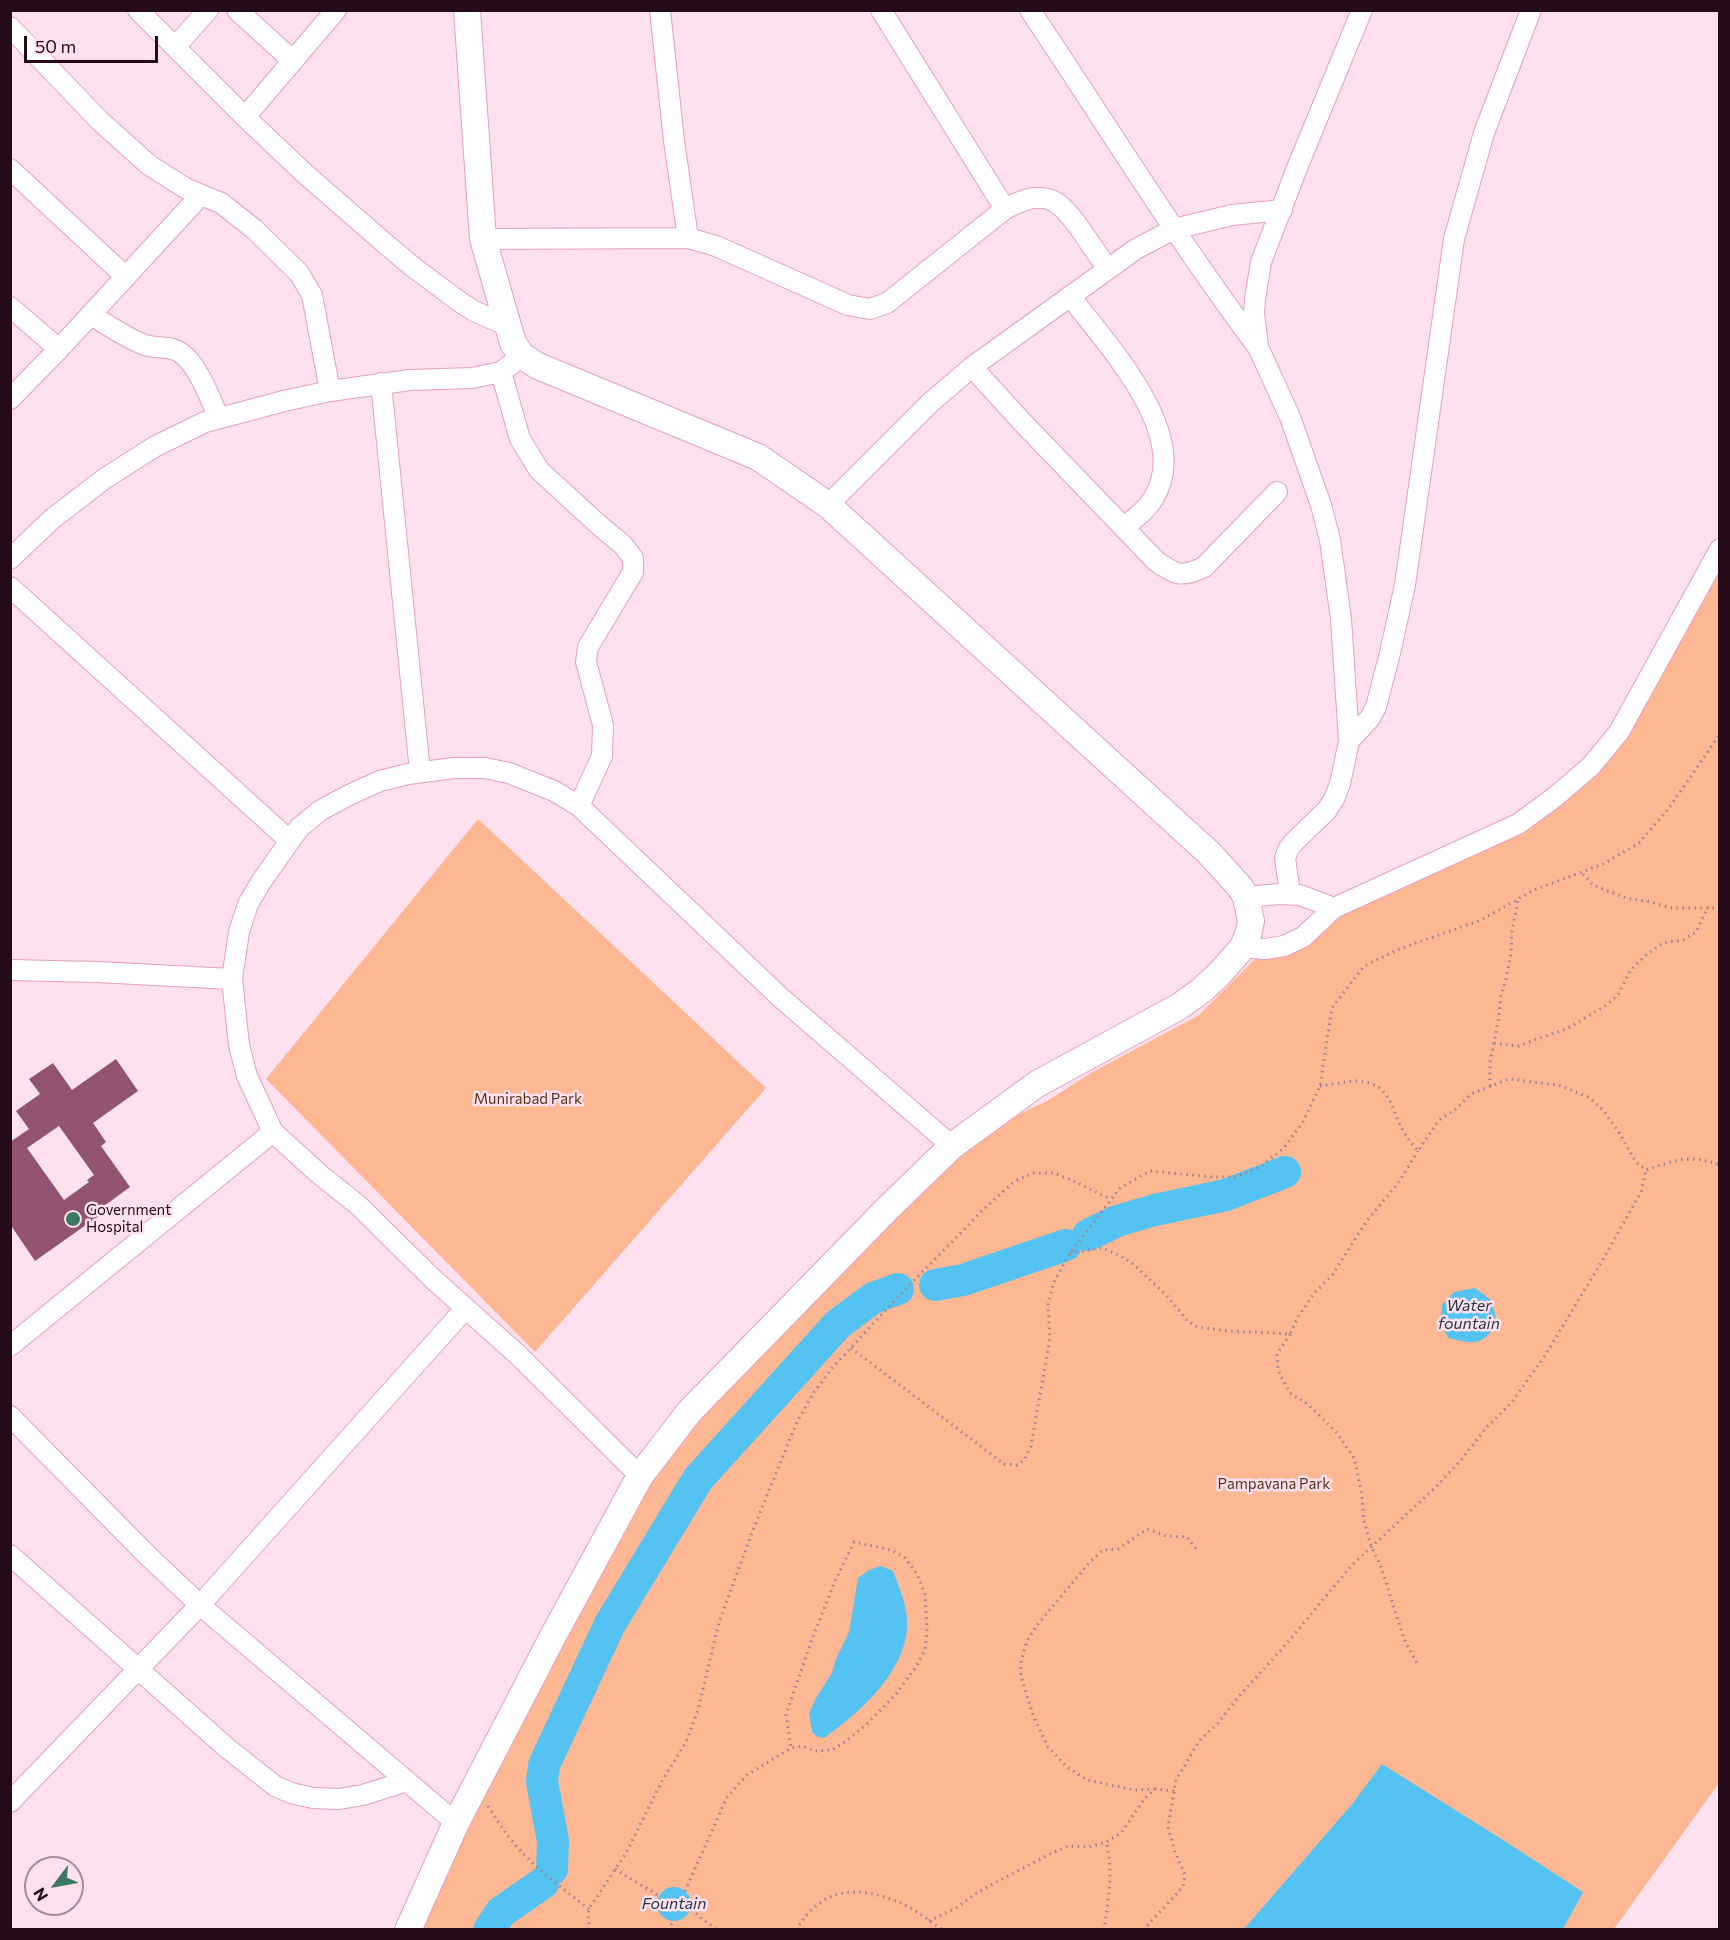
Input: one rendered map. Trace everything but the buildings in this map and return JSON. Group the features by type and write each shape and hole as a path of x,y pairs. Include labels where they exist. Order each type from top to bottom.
{"main road":[{"path":"408,1929 456,1823 552,1638 640,1476 689,1412 887,1209 952,1146 1037,1084 1180,1006 1202,990 1243,947 1250,932 1251,921 1246,897 1229,873 1209,853 828,505 758,458 538,366 522,356 513,343 483,239 467,10"}],"street":[{"path":"138,10 244,117 303,172 413,267 474,311 508,326"},
{"path":"175,47 208,10"},
{"path":"237,10 293,61"},
{"path":"244,117 336,10"},
{"path":"660,10 674,141 688,238"},
{"path":"881,10 1005,209"},
{"path":"1030,10 1174,229 1258,347 1290,417 1321,505 1330,540 1341,619 1349,741 1340,784 1334,799 1327,810 1289,848 1285,858 1290,894"},
{"path":"1258,347 1254,313 1257,280 1262,262 1297,168 1362,10"},
{"path":"1349,741 1370,718 1376,707 1405,585 1454,239 1484,134 1531,10"},
{"path":"10,27 99,120 149,165 187,189 221,203 254,229 299,273 312,295 330,391"},
{"path":"10,169 126,277"},
{"path":"10,399 201,195"},
{"path":"483,239 688,238 716,246 848,305 870,309 887,303 1005,209 1020,201 1038,197 1060,204 1072,217 1107,268"},
{"path":"828,505 930,403 972,367 1136,249 1174,229 1232,215 1282,210"},
{"path":"1070,296 1138,385 1151,410 1165,452 1163,475 1155,497 1124,528"},
{"path":"10,307 59,349"},
{"path":"91,315 132,340 148,346 169,348 180,352 192,364 219,418"},
{"path":"10,559 52,519 104,479 154,447 204,422 330,391 410,380 472,378 501,372 522,356"},
{"path":"972,367 1156,561 1173,573 1190,574 1204,567 1277,492"},
{"path":"501,372 520,439 539,470 623,545 633,558 633,572 588,647 586,662 603,725 602,756 579,806"},
{"path":"381,383 420,772"},
{"path":"1243,947 1265,949 1284,946 1303,937 1334,908 1518,824 1555,798 1591,766 1619,732 1714,566 1719,549"},
{"path":"10,586 290,841"},
{"path":"640,1476 518,1355 465,1309 358,1205 273,1132 247,1076 238,1045 232,979 239,932 248,904 299,828 321,810 349,795 380,781 420,772 454,768 485,768 508,773 554,791 579,806 780,997 952,1146"},
{"path":"1246,897 1300,895 1334,908"},
{"path":"10,970 232,979"},
{"path":"10,1346 273,1132"},
{"path":"10,1802 200,1605 465,1309"},
{"path":"10,1416 147,1555 200,1605 456,1823"},
{"path":"10,1555 227,1748 275,1786 291,1793 313,1798 339,1799 363,1795 407,1781"}],"path":[{"path":"851,1348 1004,1464 1017,1465 1025,1459 1031,1446 1050,1338 1048,1305 1054,1282 1070,1253 1120,1188 1150,1170 1212,1177 1236,1177 1260,1167 1283,1149 1303,1122 1320,1086 1332,1008 1364,966 1402,948 1481,920 1534,890 1603,864 1639,843 1669,808 1719,734"},
{"path":"1582,873 1593,885 1626,898 1672,908 1719,908"},
{"path":"1490,1086 1490,1062 1501,995 1511,954 1518,899"},
{"path":"1494,1043 1518,1046 1568,1028 1605,1006 1618,995 1630,971 1646,956 1663,943 1683,940 1696,932 1708,907"},
{"path":"1416,1663 1404,1639 1381,1567 1371,1546 1364,1521 1354,1458 1336,1432 1306,1403 1290,1393 1278,1370 1277,1354 1315,1292 1330,1277 1366,1222 1399,1182 1439,1120 1472,1094 1509,1079 1558,1085 1588,1097 1603,1110 1636,1162 1646,1170"},
{"path":"1320,1086 1357,1081 1371,1084 1383,1091 1393,1104 1404,1132 1418,1151"},
{"path":"1646,1170 1679,1159 1704,1159 1719,1165"},
{"path":"1143,1929 1183,1887 1185,1875 1168,1827 1176,1780 1200,1740 1218,1723 1238,1697 1282,1649 1352,1564 1435,1488 1486,1428 1511,1403 1544,1357 1621,1228 1641,1192 1646,1170"},
{"path":"590,1929 589,1909 626,1853 662,1781 686,1742 698,1710 719,1622 797,1422 814,1392 833,1367 959,1233 1015,1181 1034,1173 1054,1173 1110,1199"},
{"path":"1070,1253 1102,1248 1121,1256 1133,1264 1167,1296 1186,1319 1197,1327 1290,1334"},
{"path":"1174,1791 1135,1790 1087,1780 1067,1767 1048,1747 1033,1714 1021,1676 1021,1661 1027,1641 1038,1624 1089,1563 1103,1550 1118,1549 1147,1529 1166,1536 1187,1538 1198,1551"},
{"path":"685,1891 727,1797 747,1775 791,1748 802,1746 815,1751 832,1750 842,1744 868,1723 896,1694 911,1674 925,1650 927,1631 925,1594 916,1574 905,1558 891,1550 854,1542 842,1565 806,1654 786,1715 791,1748"},
{"path":"475,1788 526,1856 550,1879 589,1909"},
{"path":"929,1921 1050,1854 1068,1846 1089,1847 1106,1842 1121,1833 1145,1798 1155,1790"},
{"path":"1104,1929 1109,1891 1110,1856 1106,1842"},
{"path":"615,1869 659,1896"},
{"path":"796,1929 806,1915 830,1897 854,1892 883,1895 905,1905 943,1929"},
{"path":"691,1910 717,1929"},
{"path":"668,1929 673,1921"}],"green space":[{"name":"Pampavana Park","path":"1719,565 1719,1783 1614,1929 408,1930 640,1476 952,1146 1047,1101 1091,1073 1199,1015 1265,949 1334,908 1478,843 1591,766"},
{"name":"Munirabad Park","path":"478,819 766,1088 535,1352 266,1079"}],"water":[{"name":"Water fountain","path":"1475,1288 1491,1300 1497,1322 1487,1336 1477,1342 1448,1338 1441,1323 1442,1305 1454,1292"},
{"path":"881,1566 893,1571 906,1611 905,1642 899,1658 890,1674 866,1704 824,1738 816,1736 812,1732 809,1713 832,1673 849,1632 858,1578 869,1570"},
{"path":"1382,1764 1583,1892 1563,1929 1244,1929 1353,1803"},
{"name":"Fountain","path":"674,1887 686,1892 691,1904 686,1916 674,1921 662,1916 657,1904 662,1892"}],"waterway":[{"path":"1088,1235 1117,1221 1155,1210 1226,1195 1285,1172"},
{"path":"935,1285 963,1280 1066,1245"},
{"path":"552,1869 553,1841 542,1782 544,1765 610,1624 698,1479 838,1324 873,1298 898,1289"},
{"path":"489,1930 501,1912 543,1883"}],"place":[{"name":"Government Hospital","path":"73,1219"}]}
